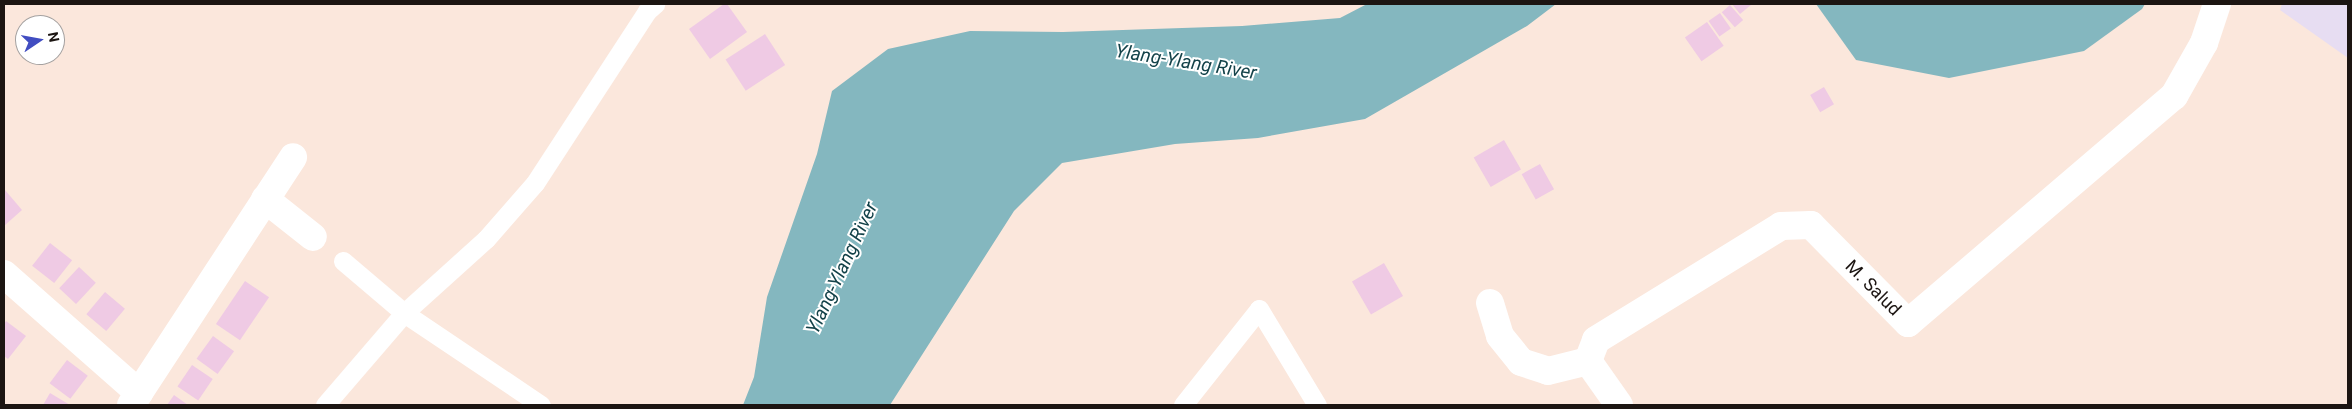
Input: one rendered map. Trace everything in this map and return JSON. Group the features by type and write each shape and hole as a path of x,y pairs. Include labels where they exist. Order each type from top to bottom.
{"street":[{"name":"M. Salud","path":"1588,361 1596,340 1781,226 1811,225 1908,323 2174,96 2204,43 2217,4"},
{"path":"4,274 135,399 293,157"},
{"path":"265,199 312,237"},
{"path":"1490,303 1500,336 1521,362 1548,371 1588,361 1619,405"}],"lane":[{"path":"325,405 404,313 486,238 535,183 647,11 655,4"},
{"path":"343,261 404,313 541,405"},
{"path":"1183,405 1259,309 1316,405"}],"shaded area":[{"path":"2282,4 2348,4 2348,58 2280,10"}],"water":[{"name":"Ylang-Ylang River","path":"1367,4 1556,4 1527,26 1365,119 1258,138 1175,144 1062,163 1014,211 890,405 743,405 754,377 767,297 817,154 832,91 888,49 970,31 1063,32 1242,26 1340,18"},
{"path":"1816,4 2145,4 2142,9 2084,51 1949,78 1856,60"}],"building":[{"path":"724,4 727,4 747,32 710,59 689,29"},
{"path":"1732,4 1750,4 1751,5 1740,14"},
{"path":"1730,5 1743,20 1735,27 1722,12"},
{"path":"1720,13 1731,29 1719,37 1709,21"},
{"path":"1707,22 1724,46 1702,61 1685,37"},
{"path":"765,34 785,65 746,91 726,60"},
{"path":"1824,87 1834,104 1820,112 1810,95"},
{"path":"1504,140 1521,169 1491,187 1474,158"},
{"path":"1540,164 1554,189 1536,200 1522,174"},
{"path":"4,191 22,210 4,226"},
{"path":"50,243 72,260 54,283 32,266"},
{"path":"1384,263 1403,296 1371,314 1352,282"},
{"path":"79,267 96,283 76,304 59,288"},
{"path":"245,281 269,297 240,340 216,324"},
{"path":"105,292 125,309 106,331 86,314"},
{"path":"6,321 26,336 8,359 4,356 4,324"},
{"path":"213,336 234,351 218,374 197,359"},
{"path":"67,360 88,376 70,399 50,383"},
{"path":"192,365 213,379 198,401 177,387"},
{"path":"50,393 70,405 43,405"},
{"path":"174,395 188,405 167,405"}]}
